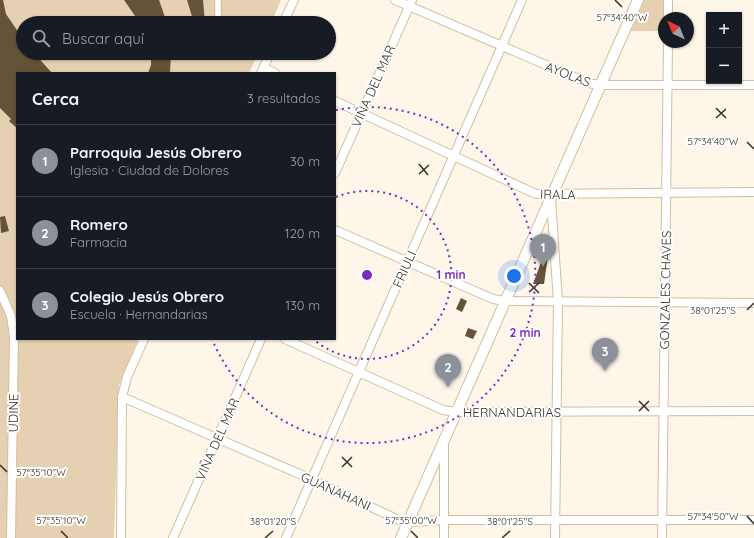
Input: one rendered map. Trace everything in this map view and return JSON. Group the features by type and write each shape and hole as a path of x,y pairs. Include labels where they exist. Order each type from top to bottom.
{"street":[{"path":"218,0 218,16"},
{"path":"287,16 294,0"},
{"name":"AYOLAS","path":"395,0 410,3 502,47 588,83 600,85 754,85"},
{"name":"FRIULI","path":"286,538 522,0"},
{"path":"401,538 638,0"},
{"path":"668,0 668,12"},
{"name":"VIÑA DEL MAR","path":"336,171 410,3"},
{"name":"GONZALES CHAVES","path":"662,538 668,48"},
{"path":"263,70 267,60"},
{"name":"IRALA","path":"336,101 536,194 551,196 754,192"},
{"path":"551,196 558,302 555,538"},
{"path":"336,230 493,299 505,301 558,302 754,303"},
{"name":"UDINE","path":"0,291 13,323 14,336 11,538"},
{"path":"121,538 122,397 127,377 144,340"},
{"name":"VIÑA DEL MAR","path":"173,538 261,340"},
{"name":"HERNANDARIAS","path":"287,340 443,410 456,412 754,411"},
{"name":"GUANAHANI","path":"122,397 311,479 401,521 754,520"},
{"path":"444,440 444,538"}],"shaded area":[{"path":"0,0 281,0 274,16 16,16 16,60 255,60 249,72 16,72 16,340 138,340 119,385 114,538 0,538"},
{"path":"644,0 664,0 664,12 658,12 658,31 631,31"}],"building":[{"path":"0,0 3,0 6,14 16,29 16,60 40,60 51,72 16,72 16,127 9,121 11,119 0,108"},
{"path":"124,0 159,0 165,16 135,16"},
{"path":"187,0 203,0 204,16 192,16"},
{"path":"151,60 171,60 170,72 148,72"},
{"path":"5,216 9,231 1,233 0,217"},
{"path":"547,246 549,249 544,284 533,284"},
{"path":"461,298 467,301 462,312 456,309"},
{"path":"468,328 477,331 473,339 465,336"}],"place":[{"name":"Parroquia Jesús Obrero","path":"543,267"},
{"name":"Colegio Jesús Obrero","path":"605,371"},
{"name":"Romero","path":"448,387"}]}
